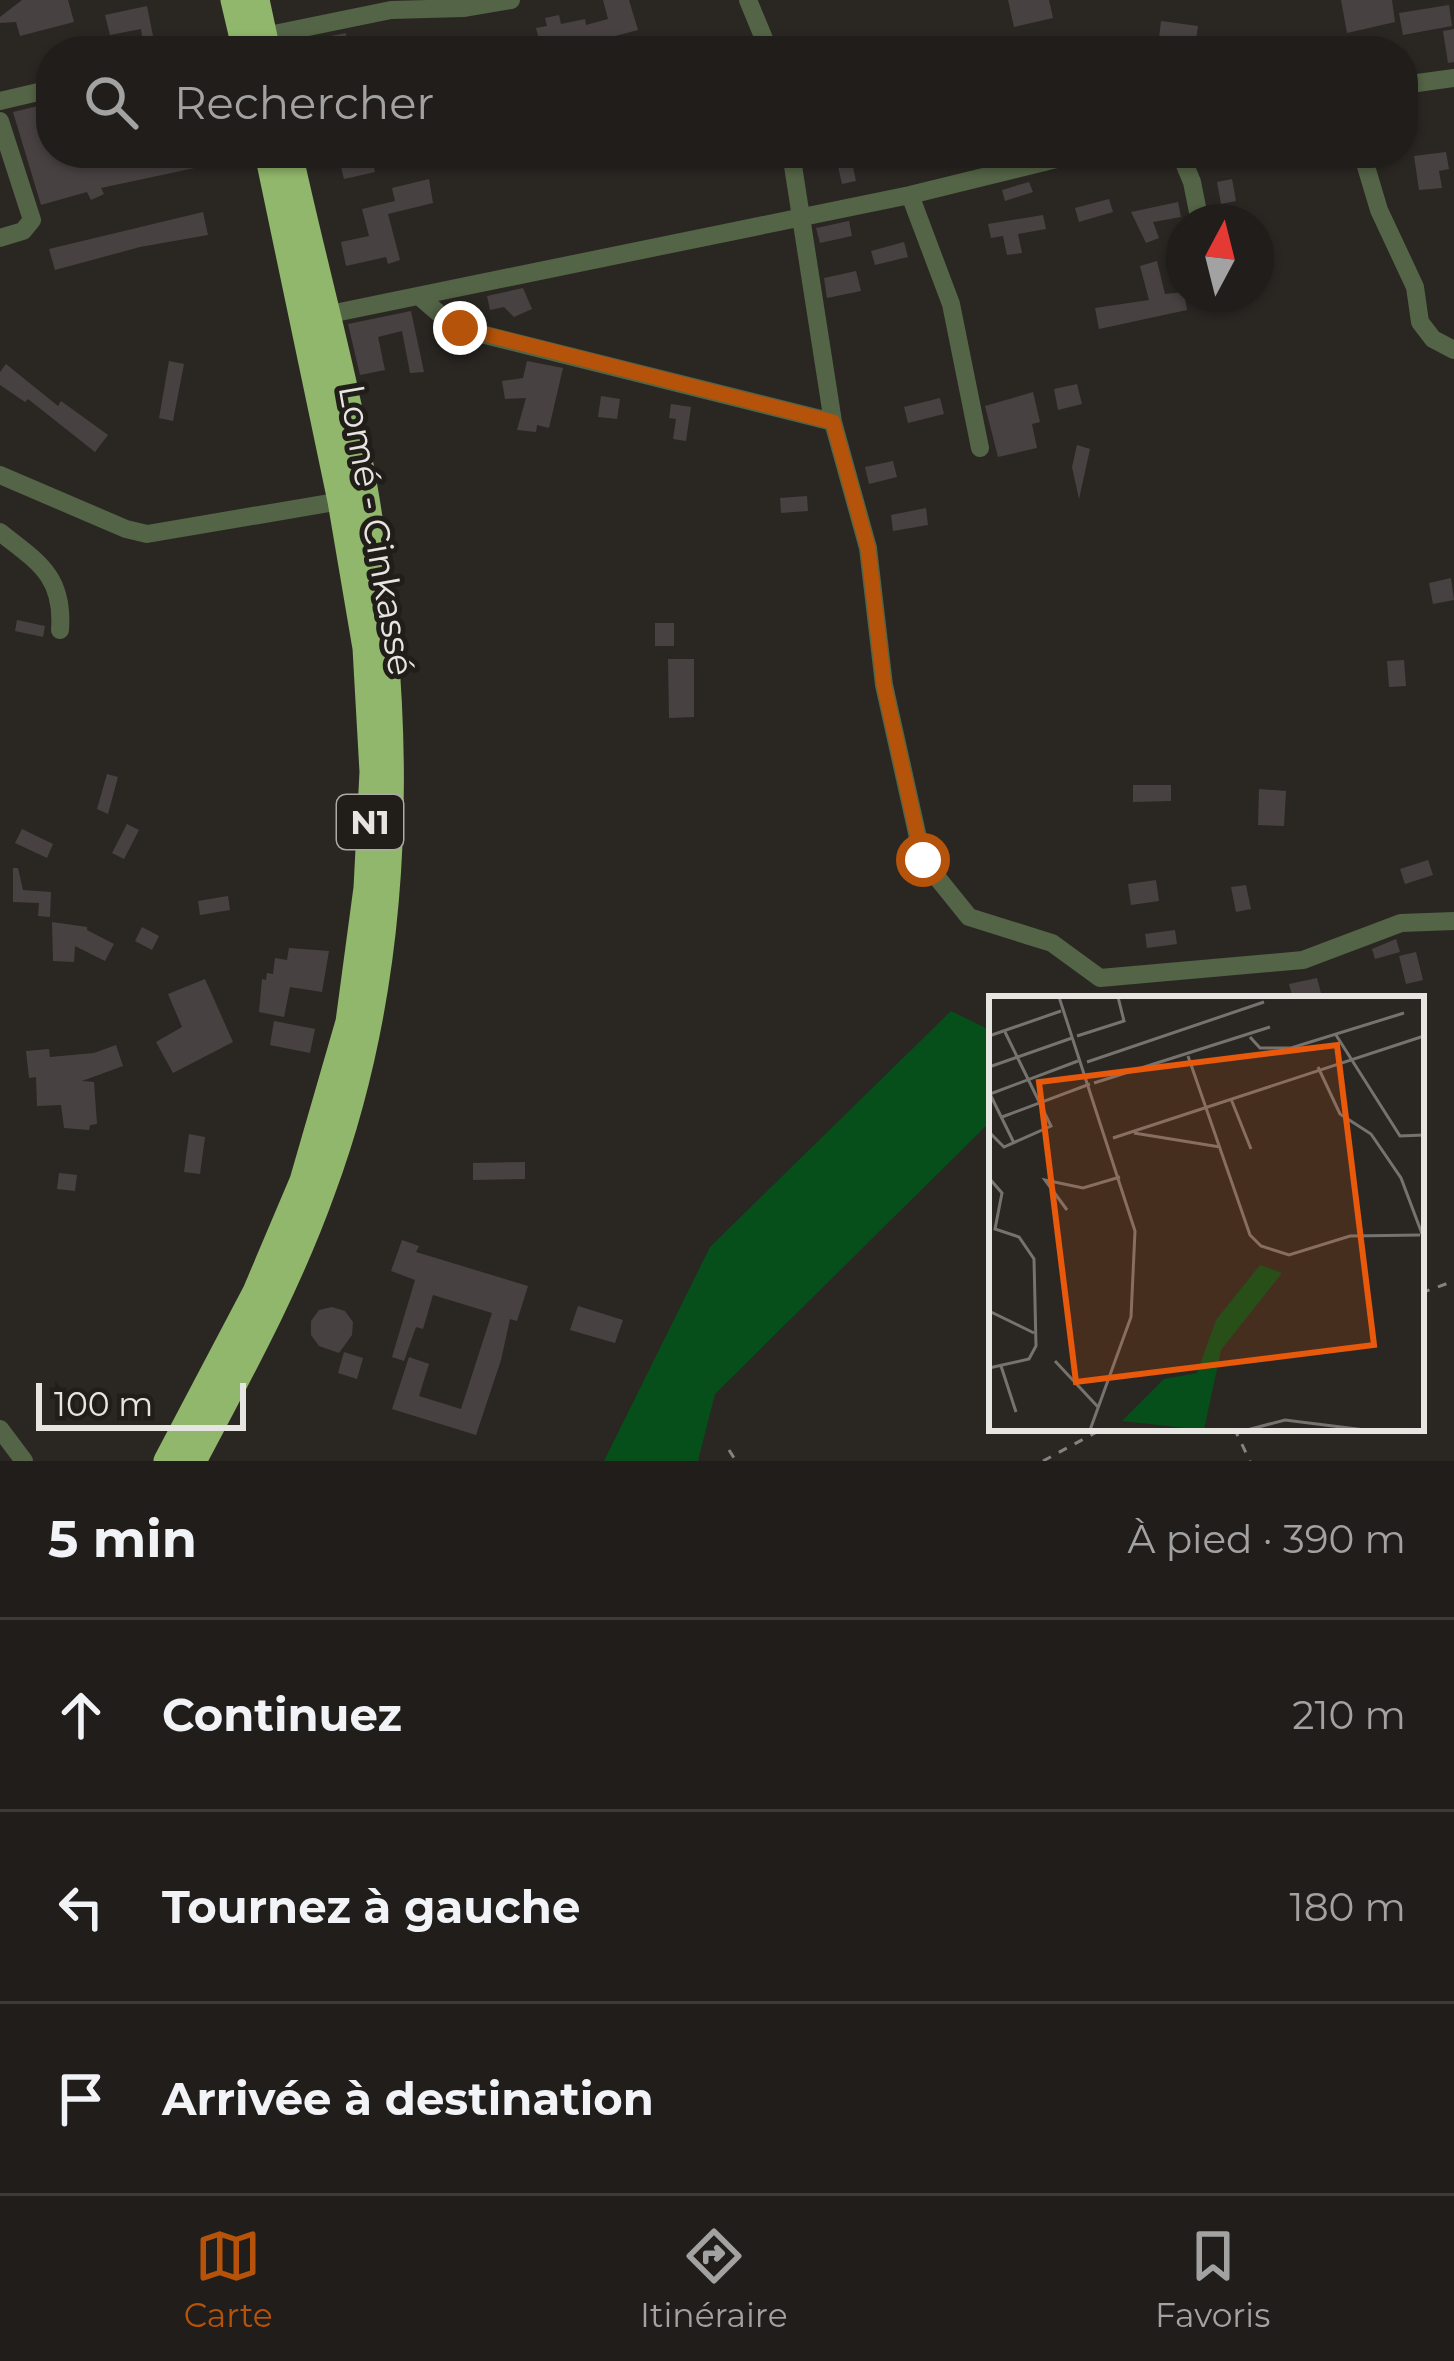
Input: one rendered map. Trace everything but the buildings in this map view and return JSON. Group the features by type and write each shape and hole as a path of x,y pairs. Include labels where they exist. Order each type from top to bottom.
{"highway":[{"path":"235,0 251,36"},
{"path":"255,36 256,0"},
{"name":"Lomé - Cinkassé","path":"193,1461 277,1301 342,1130 388,889 392,710 366,496 325,315 274,168"},
{"name":"Lomé - Cinkassé","path":"167,1461 281,1235 360,1023 373,772 366,648 289,203 289,168"}],"street":[{"path":"291,36 404,8 463,8 511,0"},
{"path":"748,0 763,36"},
{"path":"1418,84 1454,78"},
{"path":"0,101 36,92"},
{"path":"0,121 32,220 23,231 0,238"},
{"path":"794,168 833,422 868,548 884,685 923,860 969,917 1052,943 1100,979 1303,960 1401,923 1454,921"},
{"path":"325,315 910,195 1020,168"},
{"path":"1186,168 1196,204"},
{"path":"1366,168 1379,210 1415,287 1420,322 1433,339 1454,350"},
{"path":"910,195 951,304 980,448"},
{"path":"420,297 450,323 477,333 833,422"},
{"path":"0,475 148,534 341,501"},
{"path":"0,532 51,577 62,609 60,630"},
{"path":"0,1429 24,1461"}],"path":[{"path":"1424,1292 1454,1281"},
{"path":"1043,1461 1098,1431"},
{"path":"1235,1431 1250,1461"},
{"path":"729,1450 736,1461"}],"green space":[{"path":"951,1011 989,1030 989,1123 715,1394 698,1461 604,1461 710,1247"}],"route":[{"path":"460,328 833,422 868,548 884,685 923,860"}]}
